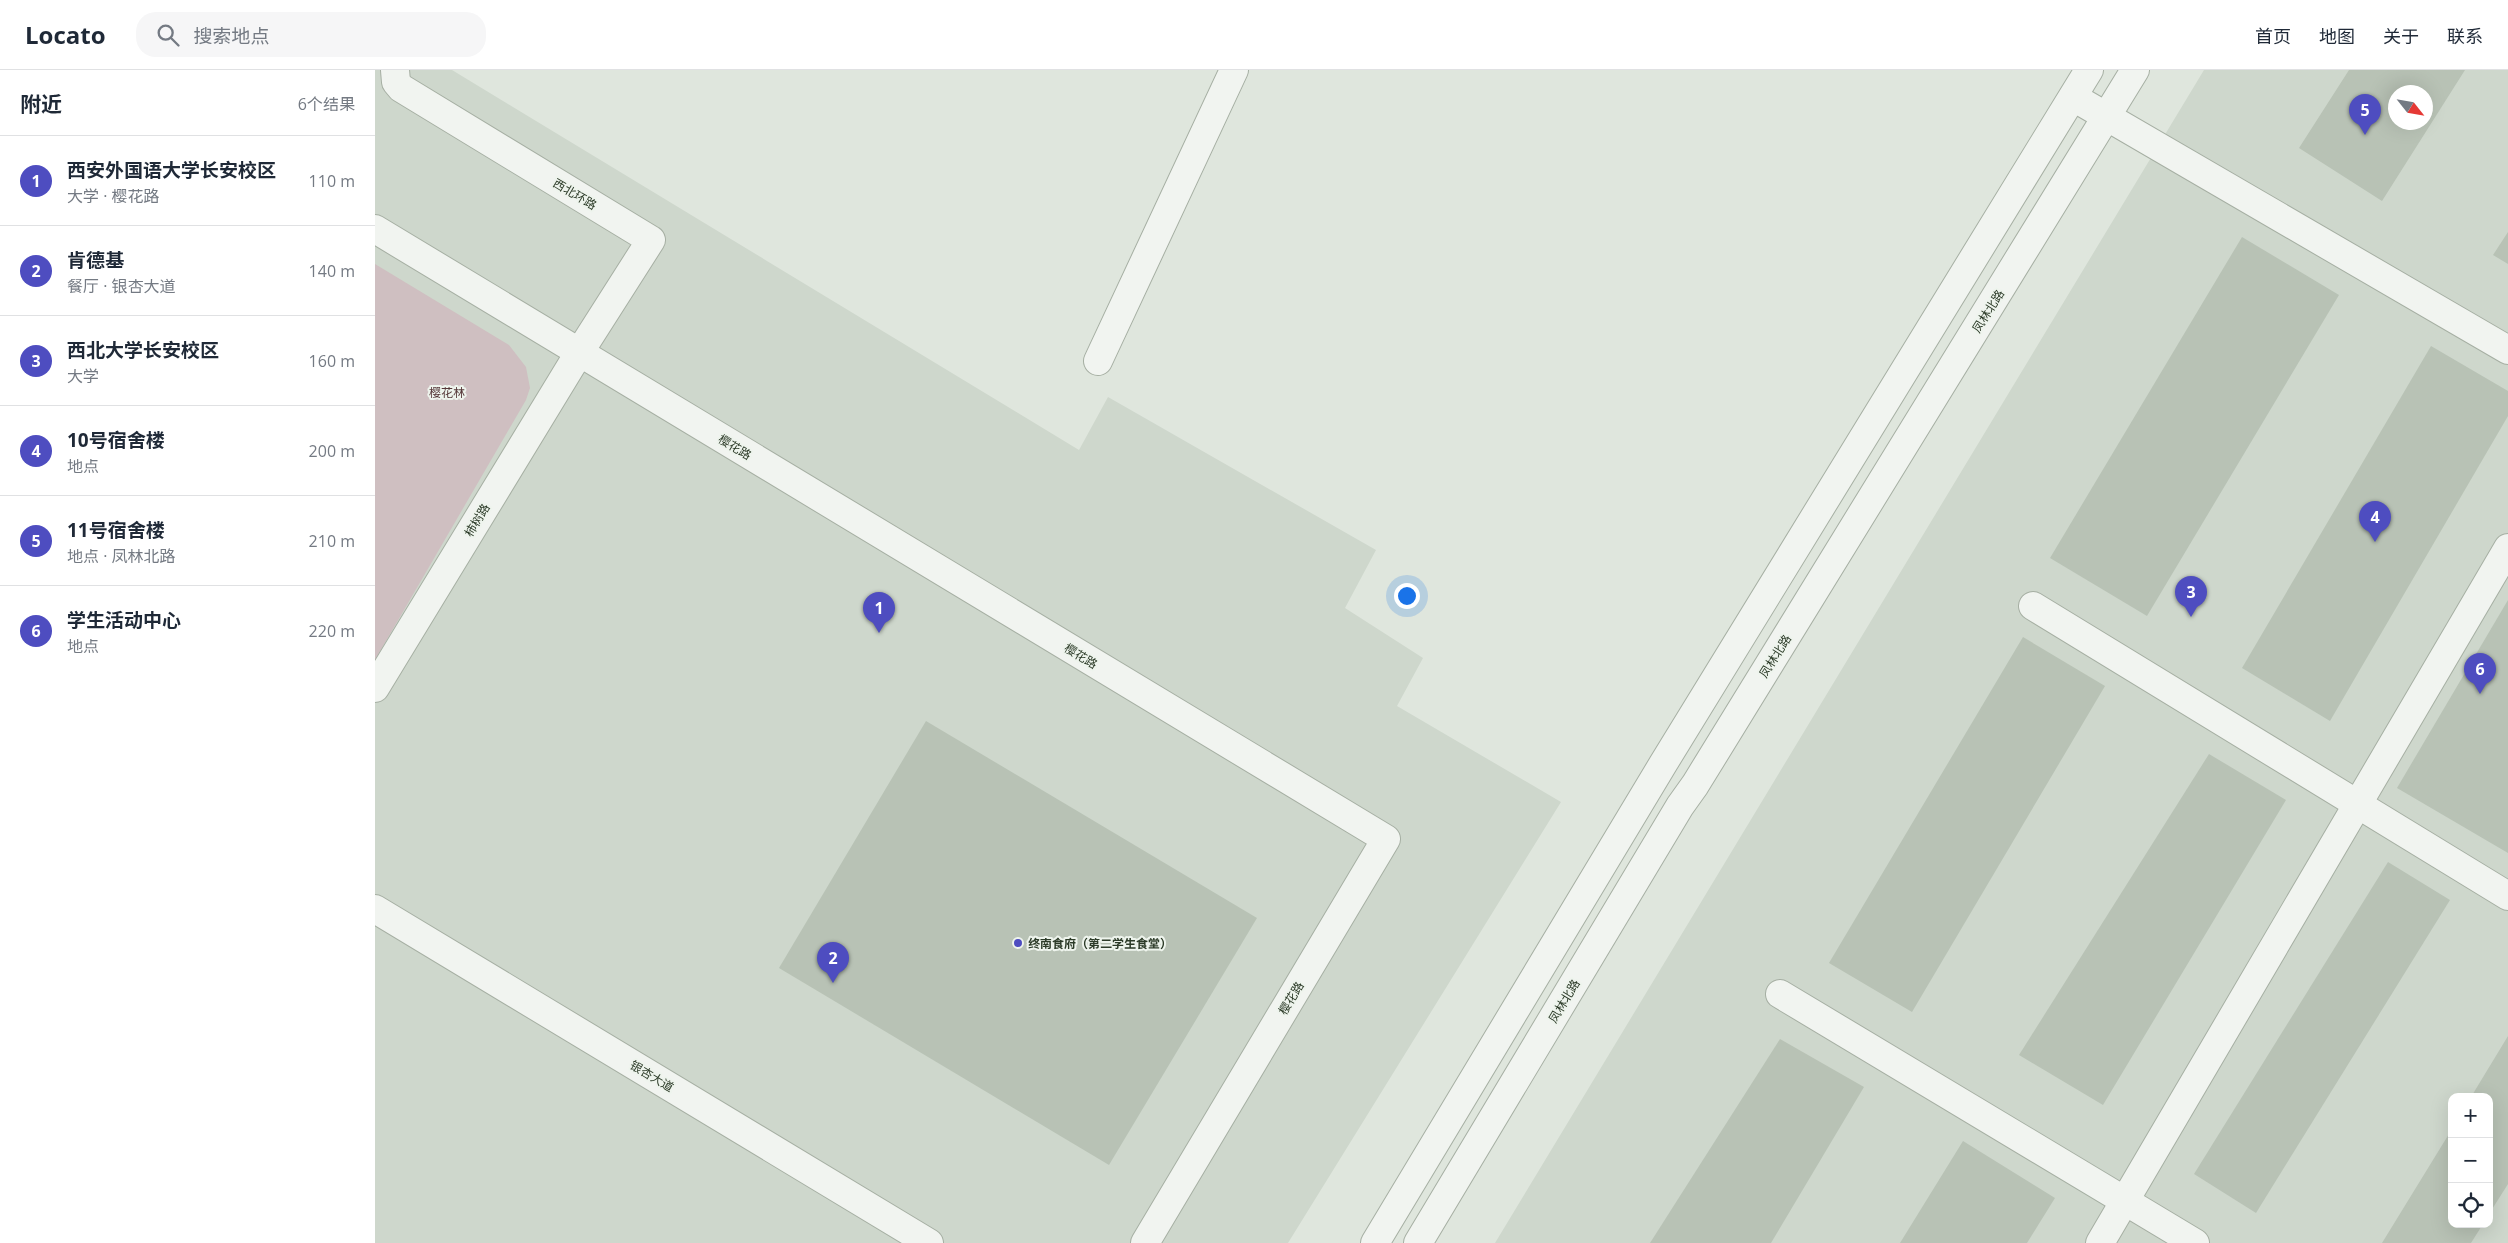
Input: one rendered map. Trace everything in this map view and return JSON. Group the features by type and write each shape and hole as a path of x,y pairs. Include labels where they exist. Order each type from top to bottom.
{"street":[{"name":"西北环路","path":"395,70 396,82 401,88 651,240 579,353"},
{"path":"1098,362 1234,70"},
{"path":"1375,1243 1663,764 2089,70"},
{"name":"凤林北路","path":"1418,1243 1680,806 1700,777 2135,70"},
{"path":"2073,97 2508,350"},
{"name":"樱花路","path":"375,229 1386,840 1145,1243"},
{"name":"柿树路","path":"375,688 579,353"},
{"path":"2099,1243 2508,548"},
{"path":"2033,606 2508,896"},
{"name":"银杏大道","path":"375,909 929,1243"},
{"path":"1780,994 2195,1243"}],"shaded area":[{"path":"375,70 452,70 1079,450 1108,397 1376,550 1345,608 1423,658 1397,706 1561,802 1288,1243 375,1243"},
{"path":"2204,70 2508,70 2508,1243 1495,1243"}],"green space":[{"name":"樱花林","path":"375,264 509,345 526,367 530,388 526,400 375,660"}],"building":[{"path":"2349,70 2465,70 2433,121 2433,85 2388,85 2388,130 2427,130 2382,201 2299,148"},
{"path":"2508,232 2508,264 2493,255"},
{"path":"2242,237 2339,295 2147,616 2050,558"},
{"path":"2431,346 2508,391 2508,416 2330,721 2242,668"},
{"path":"2508,600 2508,853 2397,788"},
{"path":"2023,637 2105,686 1912,1012 1829,963"},
{"name":"终南食府（第二学生食堂）","path":"926,721 1257,918 1109,1165 779,968"},
{"path":"2209,754 2286,800 2103,1105 2019,1055"},
{"path":"2388,862 2450,900 2256,1213 2194,1174"},
{"path":"2508,1036 2508,1184 2493,1208 2493,1093 2473,1093"},
{"path":"1780,1039 1864,1087 1771,1243 1650,1243"},
{"path":"2448,1136 2448,1228 2480,1228 2471,1243 2382,1243"},
{"path":"1963,1141 2055,1198 2027,1243 1900,1243"}],"place":[{"name":"11号宿舍楼","path":"2365,135"},
{"name":"10号宿舍楼","path":"2375,542"},
{"name":"西北大学长安校区","path":"2191,617"},
{"name":"西安外国语大学长安校区","path":"879,633"},
{"name":"学生活动中心","path":"2480,694"},
{"name":"终南食府（第二学生食堂）","path":"1018,943"},
{"name":"肯德基","path":"833,983"}]}
